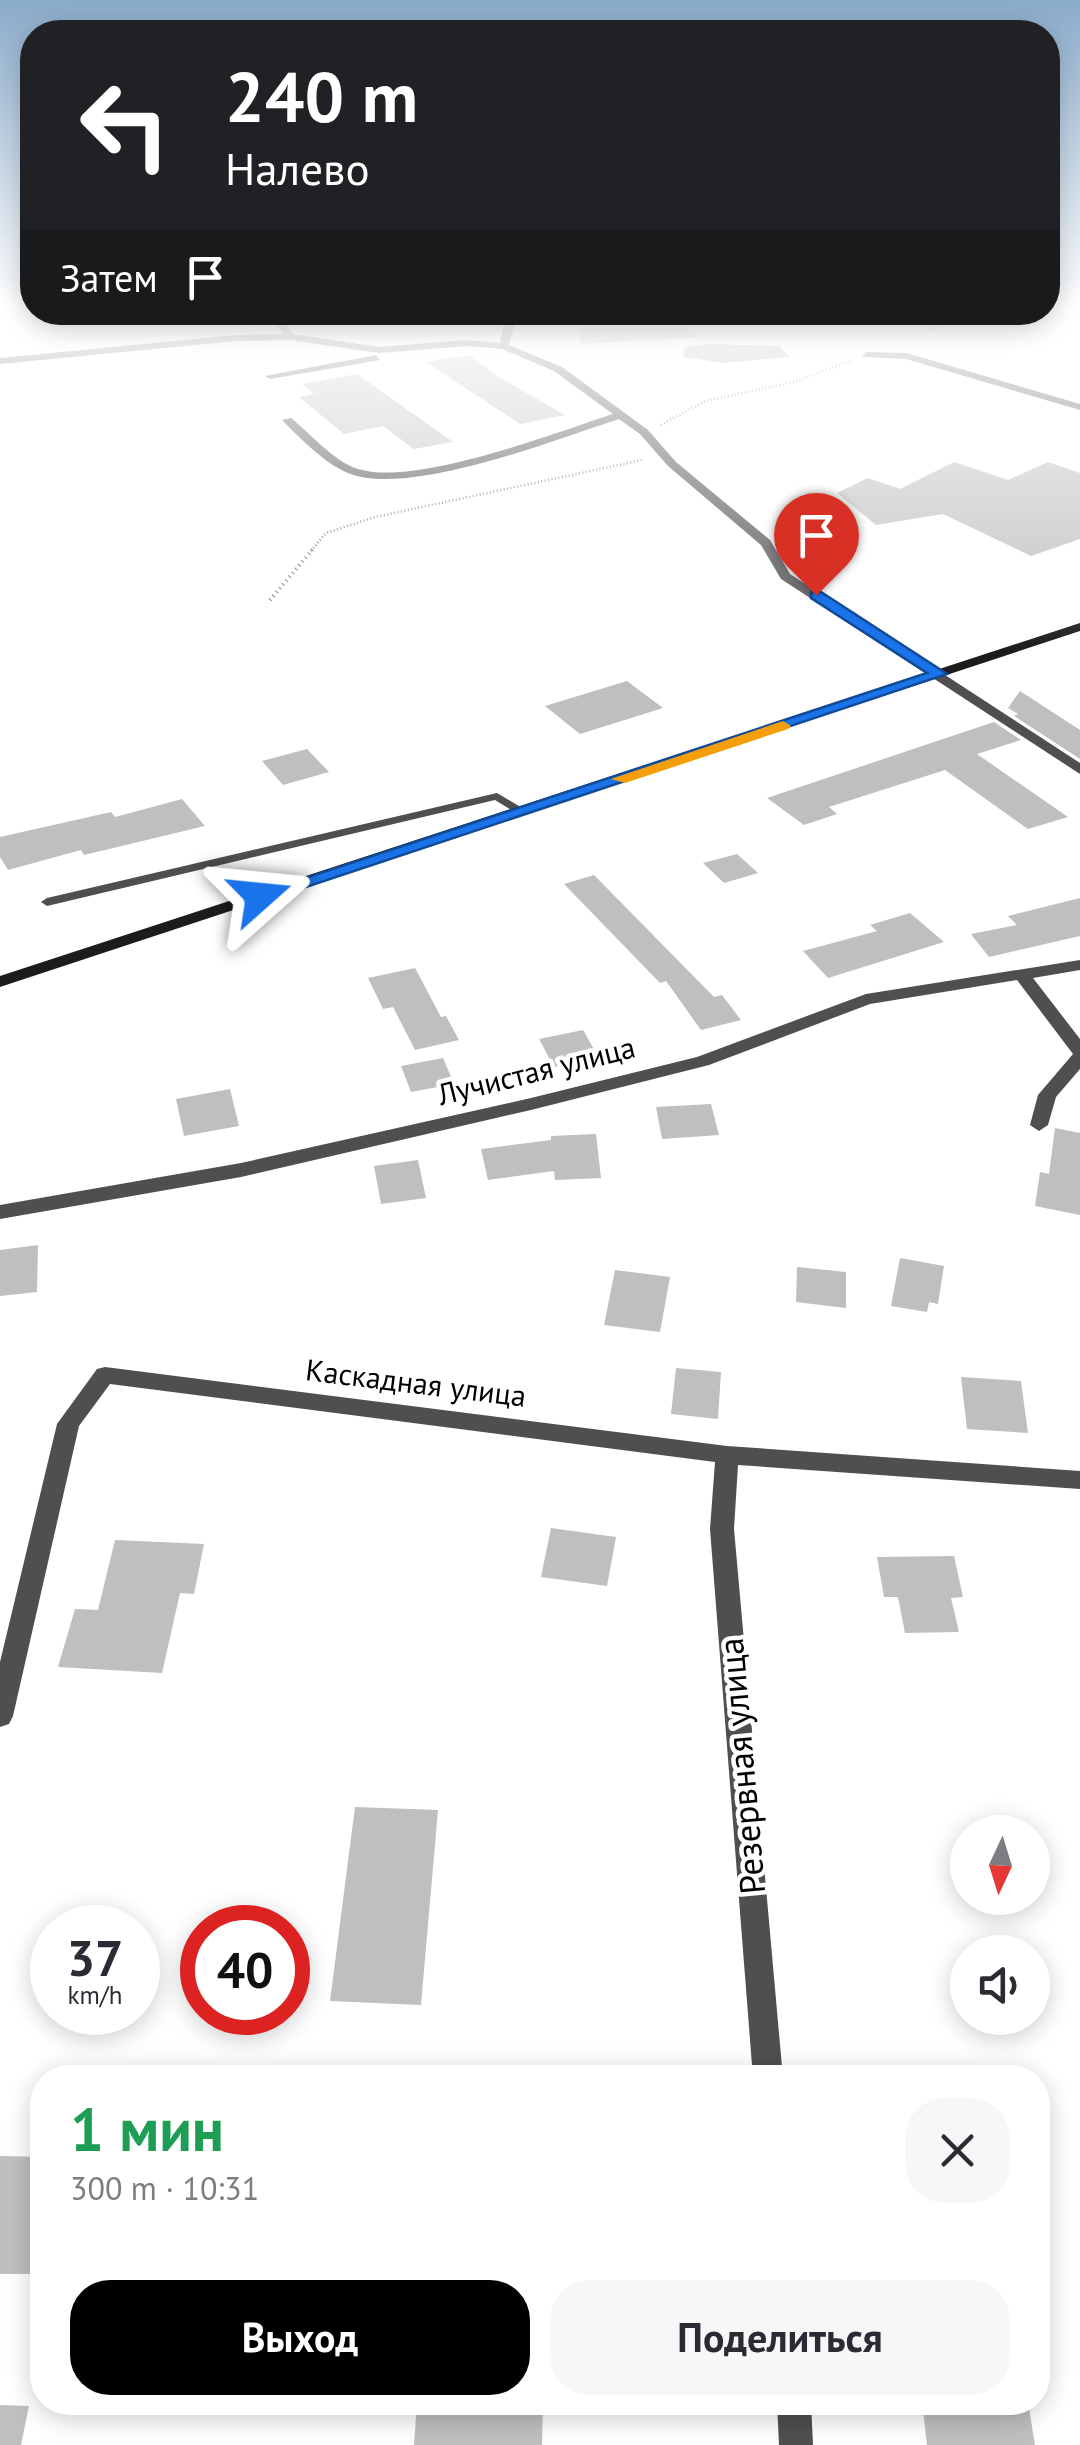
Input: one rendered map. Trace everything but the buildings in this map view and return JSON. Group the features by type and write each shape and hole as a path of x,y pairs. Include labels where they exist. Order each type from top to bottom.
{"street":[{"path":"290,422 356,472 384,476 426,472 600,422"},
{"path":"629,422 766,542 785,576 1080,770"},
{"path":"0,982 1080,627"},
{"name":"Лучистая улица","path":"0,1212 241,1170 530,1104 703,1060 866,999 1080,965"},
{"path":"1022,974 1080,1055 1047,1096 1039,1125"},
{"name":"Каскадная улица","path":"0,1716 68,1424 105,1374 727,1455 1080,1480"},
{"name":"Резервная улица","path":"727,1455 722,1529 767,2065"},
{"path":"795,2415 796,2445"}],"lane":[{"path":"46,902 497,796 520,811"}],"path":[{"path":"645,434 661,422"},
{"path":"270,600 326,533 376,516 595,466 665,457"}],"slow traffic":[{"path":"619,779 783,726"}],"route":[{"path":"260,896 939,674 816,595"}]}
